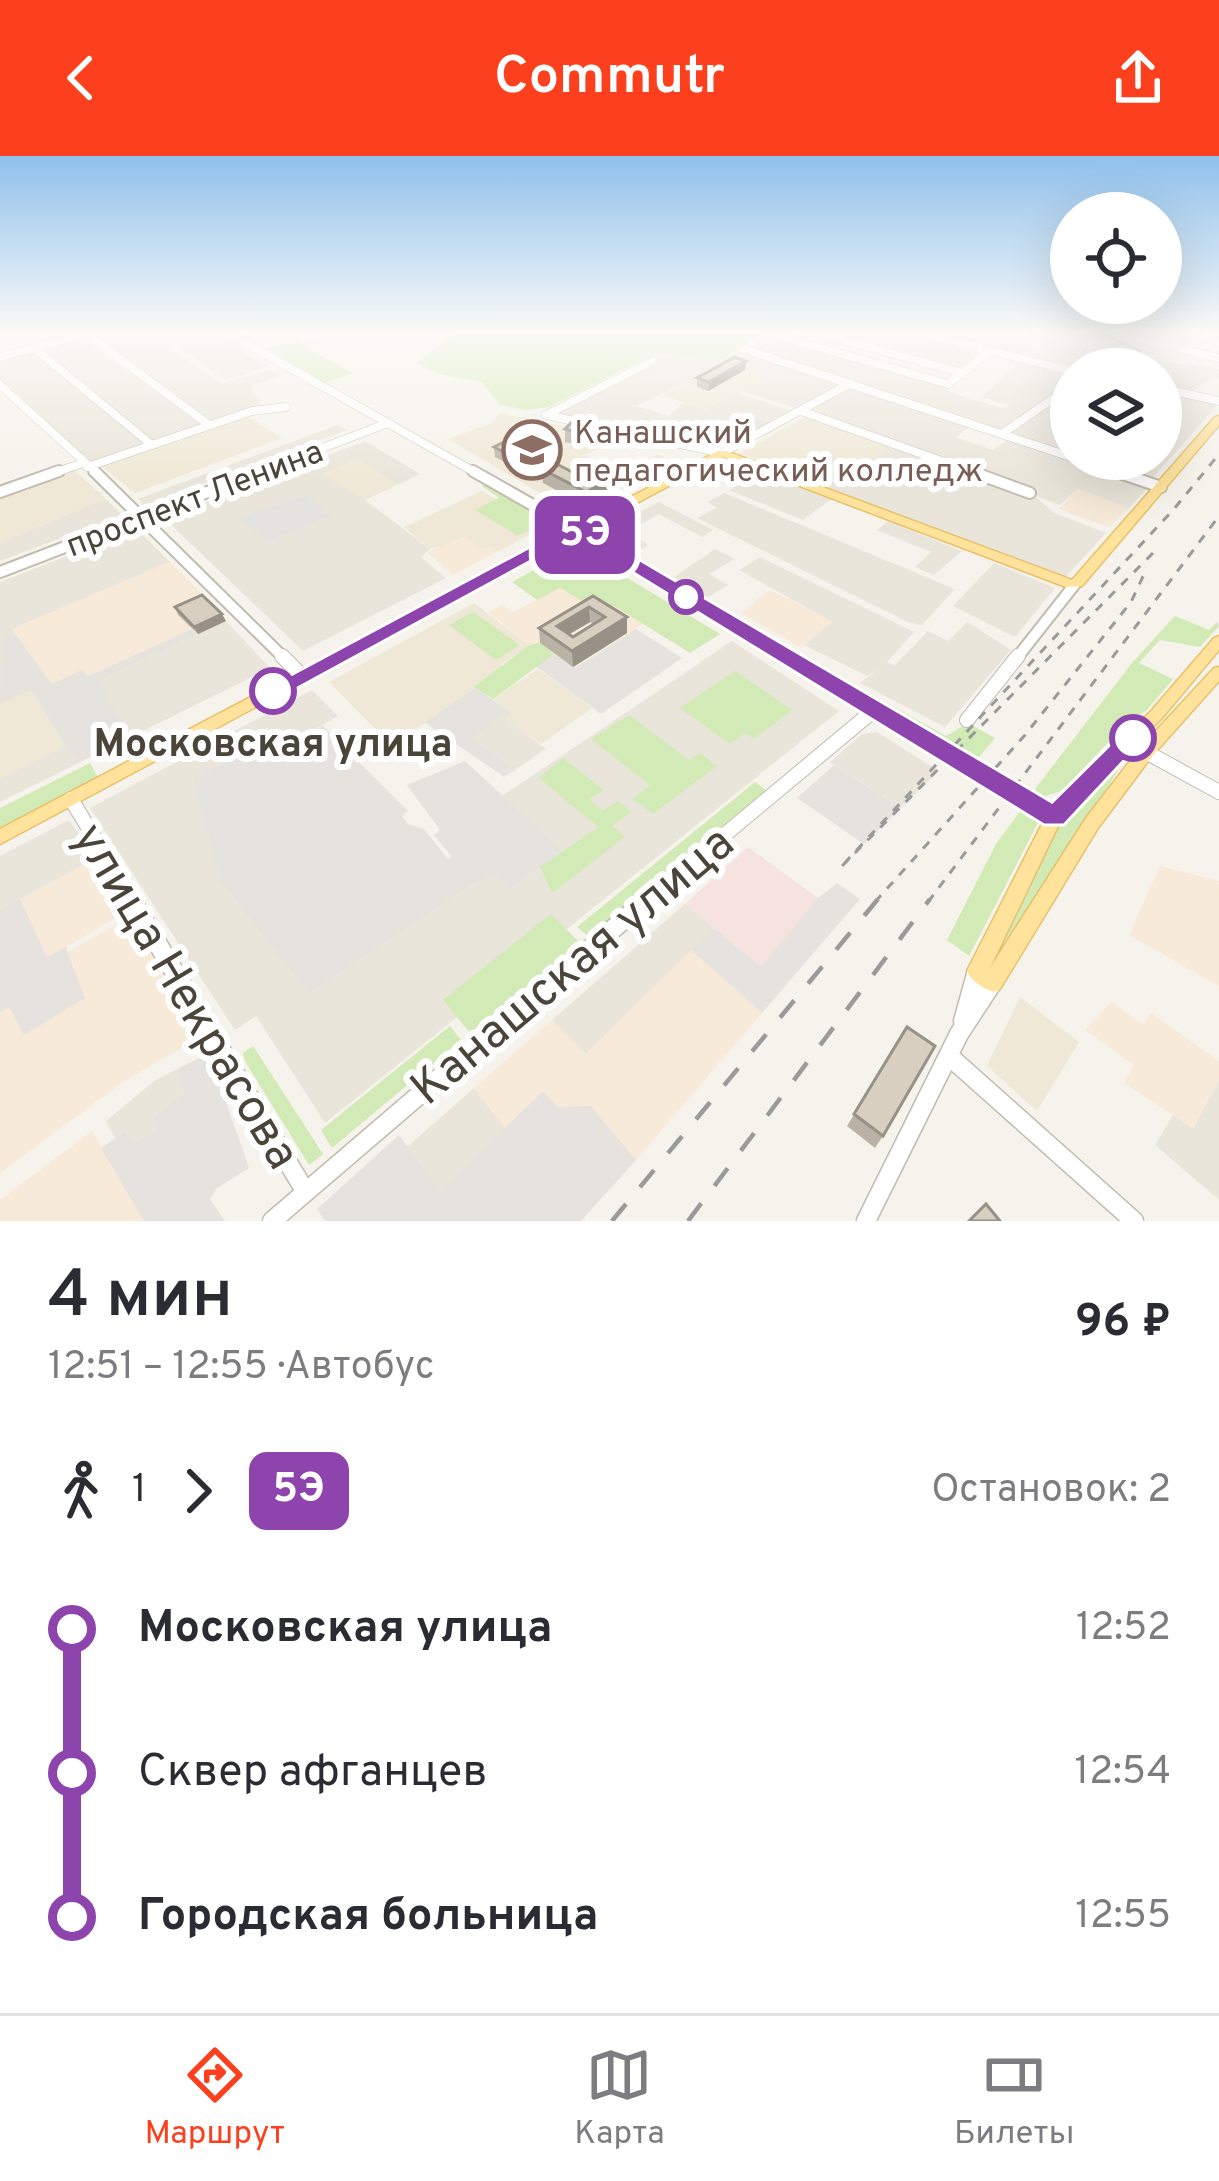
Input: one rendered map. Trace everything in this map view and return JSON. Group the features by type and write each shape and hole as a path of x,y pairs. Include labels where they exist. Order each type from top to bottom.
{"main road":[{"path":"660,485 722,454 1066,587 1219,419"},
{"path":"0,837 575,530 974,770"},
{"path":"985,976 1054,817 1157,714 1219,641"},
{"path":"985,976 1146,752 1219,672"},
{"path":"1028,802 1054,817"}],"street":[{"path":"76,383 152,445"},
{"path":"153,383 209,425"},
{"path":"316,383 575,530 660,485"},
{"path":"610,383 546,415 722,454 851,383 1050,450"},
{"path":"0,385 144,517 302,676"},
{"path":"1182,392 1219,400"},
{"path":"1002,434 1050,401"},
{"path":"0,477 5,490 252,411 286,407"},
{"path":"801,411 1030,493"},
{"name":"проспект Ленина","path":"0,572 388,423"},
{"path":"1140,480 1161,487"},
{"path":"967,720 1066,587"},
{"name":"Канашская улица","path":"272,1221 873,711"},
{"path":"1146,752 1219,792"},
{"name":"улица Некрасова","path":"71,799 305,1190"},
{"path":"866,1221 985,976"},
{"path":"949,1056 1134,1221"}],"shaded area":[{"path":"3,383 72,383 145,445 92,463"},
{"path":"81,383 143,383 203,425 155,442"},
{"path":"159,383 261,383 250,387 263,407 212,423"},
{"path":"606,383 685,383 636,406 669,416 683,403 704,410 736,393 793,411 771,423 738,412 686,440 554,413"},
{"path":"685,383 757,383 704,410 662,395"},
{"path":"756,383 843,385 798,409 741,391"},
{"path":"854,383 940,383 949,392 1005,409 1008,405 981,397 997,383 1050,383 1050,396 1000,431"},
{"path":"1182,383 1204,383 1193,391 1182,389"},
{"path":"851,388 970,426 956,437 993,450 1008,439 1050,453 1050,480 1131,480 1149,486 1129,508 1078,489 1060,505 806,411"},
{"path":"1182,395 1219,403 1182,445"},
{"path":"1050,405 1050,448 1009,434"},
{"path":"738,412 771,423 723,448 686,440"},
{"name":"Канашский педагогический колледж","path":"499,413 605,435 592,445 600,448 584,455 611,467 628,470 657,455 675,461 574,513 448,439 489,424"},
{"path":"245,415 282,438 135,493 100,465"},
{"path":"807,416 892,446 866,467 825,454 818,459 807,455 783,470 740,453"},
{"path":"338,425 347,430 145,506 138,499"},
{"path":"365,441 420,474 365,500 430,549 421,557 446,578 303,651 164,518"},
{"path":"892,446 1037,498 1054,513 1106,533 1064,579 783,470 807,455"},
{"path":"356,459 399,484 364,499 321,474"},
{"path":"73,469 106,499 0,542 0,493"},
{"path":"762,471 833,498 803,520 729,490"},
{"path":"1078,489 1129,508 1109,527 1059,509"},
{"path":"482,491 543,527 499,551 491,546 484,550 464,537 430,549 404,527"},
{"path":"724,493 954,590 922,625 910,623 697,518 716,508 708,502"},
{"path":"306,496 332,515 267,541 237,518"},
{"path":"106,499 122,515 0,561 0,542"},
{"path":"659,502 713,530 702,537 659,514 638,526 638,538 648,545 636,552 622,544 623,521"},
{"path":"888,521 962,551 934,575 915,567 931,552 877,530"},
{"path":"137,529 170,562 12,629 51,684 82,670 93,683 226,621 270,668 0,802 0,582"},
{"path":"464,537 484,550 491,546 499,551 453,575 428,553 447,540"},
{"path":"715,549 735,559 709,574 728,585 708,597 674,577"},
{"path":"760,557 914,632 887,662 894,666 928,631 948,641 967,622 1011,650 945,727 860,683 879,668 867,676 804,645 832,622 739,570"},
{"path":"170,562 209,601 179,614 192,629 87,676 82,670 52,684 12,629"},
{"path":"994,563 1055,588 1015,637 953,606"},
{"path":"560,588 596,608 614,606 643,624 574,668 540,643 532,647 488,612 502,605 513,612"},
{"path":"770,590 833,622 800,647 741,613"},
{"path":"474,603 529,645 501,665 503,669 392,746 329,682"},
{"path":"192,629 198,634 100,680 109,692 103,696 135,735 77,763 31,690 0,703 3,638 16,635 52,684 82,670 88,676"},
{"path":"636,629 682,658 601,714 535,666 554,654 575,668"},
{"path":"732,641 839,711 325,1123 256,1016 235,1030 90,808 312,690 338,716 287,746 281,736 309,994 466,888 494,875 510,889 562,852 502,796"},
{"path":"538,669 592,708 541,744 505,719 512,713 493,699"},
{"path":"474,687 508,710 472,737 515,770 504,777 424,722"},
{"path":"31,690 66,746 0,779 0,703"},
{"path":"508,710 513,714 506,719 546,749 515,770 471,736"},
{"path":"323,726 408,811 402,816 408,824 424,829 448,859 452,857 434,835 440,830 407,785 465,761 563,851 510,889 494,875 466,888 309,994 220,880 194,779 280,736 288,745"},
{"path":"877,732 939,771 901,808 830,762 862,734"},
{"path":"834,765 901,808 864,844 797,798"},
{"path":"69,820 92,852 85,864 0,910 0,856"},
{"path":"748,847 818,898 761,966 685,904"},
{"path":"85,864 115,918 48,958 20,899"},
{"path":"1160,866 1219,881 1219,986 1129,935"},
{"path":"837,883 860,899 762,1013 691,950 714,928 761,966 818,898"},
{"path":"20,899 47,957 66,947 85,998 24,1035 9,1007 0,1012 0,910"},
{"path":"685,904 714,928 585,1055 552,1020"},
{"path":"133,915 204,1035 123,1082 0,1173 0,1012 75,968 68,952"},
{"path":"691,950 762,1013 636,1160 591,1106 558,1107 543,1091 505,1128 474,1088 552,1020 586,1054"},
{"path":"1020,997 1079,1042 1037,1111 987,1066"},
{"path":"1111,1002 1143,1025 1151,1013 1219,1061 1219,1080 1192,1128 1124,1083 1134,1065 1085,1030"},
{"path":"209,1053 249,1168 217,1188 210,1199 225,1221 144,1221 101,1148 125,1131 133,1144 157,1130 152,1118 184,1093 177,1069"},
{"path":"177,1069 184,1093 152,1118 157,1130 133,1144 125,1131 115,1138 106,1121 154,1081"},
{"path":"1219,1080 1219,1200 1155,1145 1173,1115 1193,1128"},
{"path":"474,1088 505,1128 440,1192 407,1147"},
{"path":"543,1091 558,1107 591,1106 636,1160 581,1221 325,1221 317,1209 399,1135 440,1191"},
{"path":"92,1131 144,1221 0,1221 0,1200"}],"green space":[{"path":"483,383 597,383 549,407 526,410 500,405"},
{"path":"487,484 553,522 517,535 475,510 499,498 482,486"},
{"path":"576,547 720,634 690,653 614,606 596,609 560,588 537,600 512,582"},
{"path":"473,612 520,645 496,660 449,625"},
{"path":"1175,616 1209,630 1217,622 1219,626 1200,647 1160,640 1139,663 1173,679 1146,711 1112,727 1119,731 1062,791 1042,797 1032,793 1132,663"},
{"path":"736,619 946,736 968,723 995,738 975,762"},
{"path":"540,643 554,654 493,699 474,687 529,645"},
{"path":"735,671 792,710 754,739 746,733 730,744 680,708"},
{"path":"629,715 689,760 700,753 717,766 653,814 633,799 650,785 591,739"},
{"path":"1129,753 993,971 988,968 1061,820"},
{"path":"563,758 604,790 590,799 602,811 618,801 631,812 612,826 625,837 552,893 540,867 598,827 539,778"},
{"path":"90,763 98,778 0,830 0,808"},
{"path":"755,782 766,790 589,937 577,927"},
{"path":"1024,806 1037,813 1038,823 969,956 947,940 996,844"},
{"path":"551,914 580,943 470,1033 443,1000"},
{"path":"450,1026 461,1040 332,1148 321,1130"},
{"path":"253,1046 323,1154 309,1165 245,1061 243,1053"}],"building":[{"path":"577,417 590,420 577,432 565,429"},
{"path":"506,441 518,452 511,456 494,447"},
{"path":"555,463 591,482 601,476 609,480 586,492 542,469"},
{"path":"202,595 222,614 194,627 175,607"},
{"path":"593,596 627,617 572,651 539,628","holes":["589,607 605,617 573,637 557,626"]},
{"path":"907,1027 935,1046 883,1136 854,1114"},
{"path":"986,1204 1000,1221 969,1221"}],"tunnel":[{"path":"974,770 1027,802"}],"railway":[{"path":"1153,553 840,868 1174,509 1219,454"},
{"path":"928,902 1219,516"},
{"path":"875,902 1025,735 1131,602 1147,568"},
{"path":"612,1221 878,899"},
{"path":"688,1221 930,899"}],"bus line":[{"name":"5Э","path":"273,691 575,530 1054,817 1133,738"}],"place":[{"name":"Канашский педагогический колледж","path":"532,450"},
{"name":"Московская улица","path":"273,691"}]}
